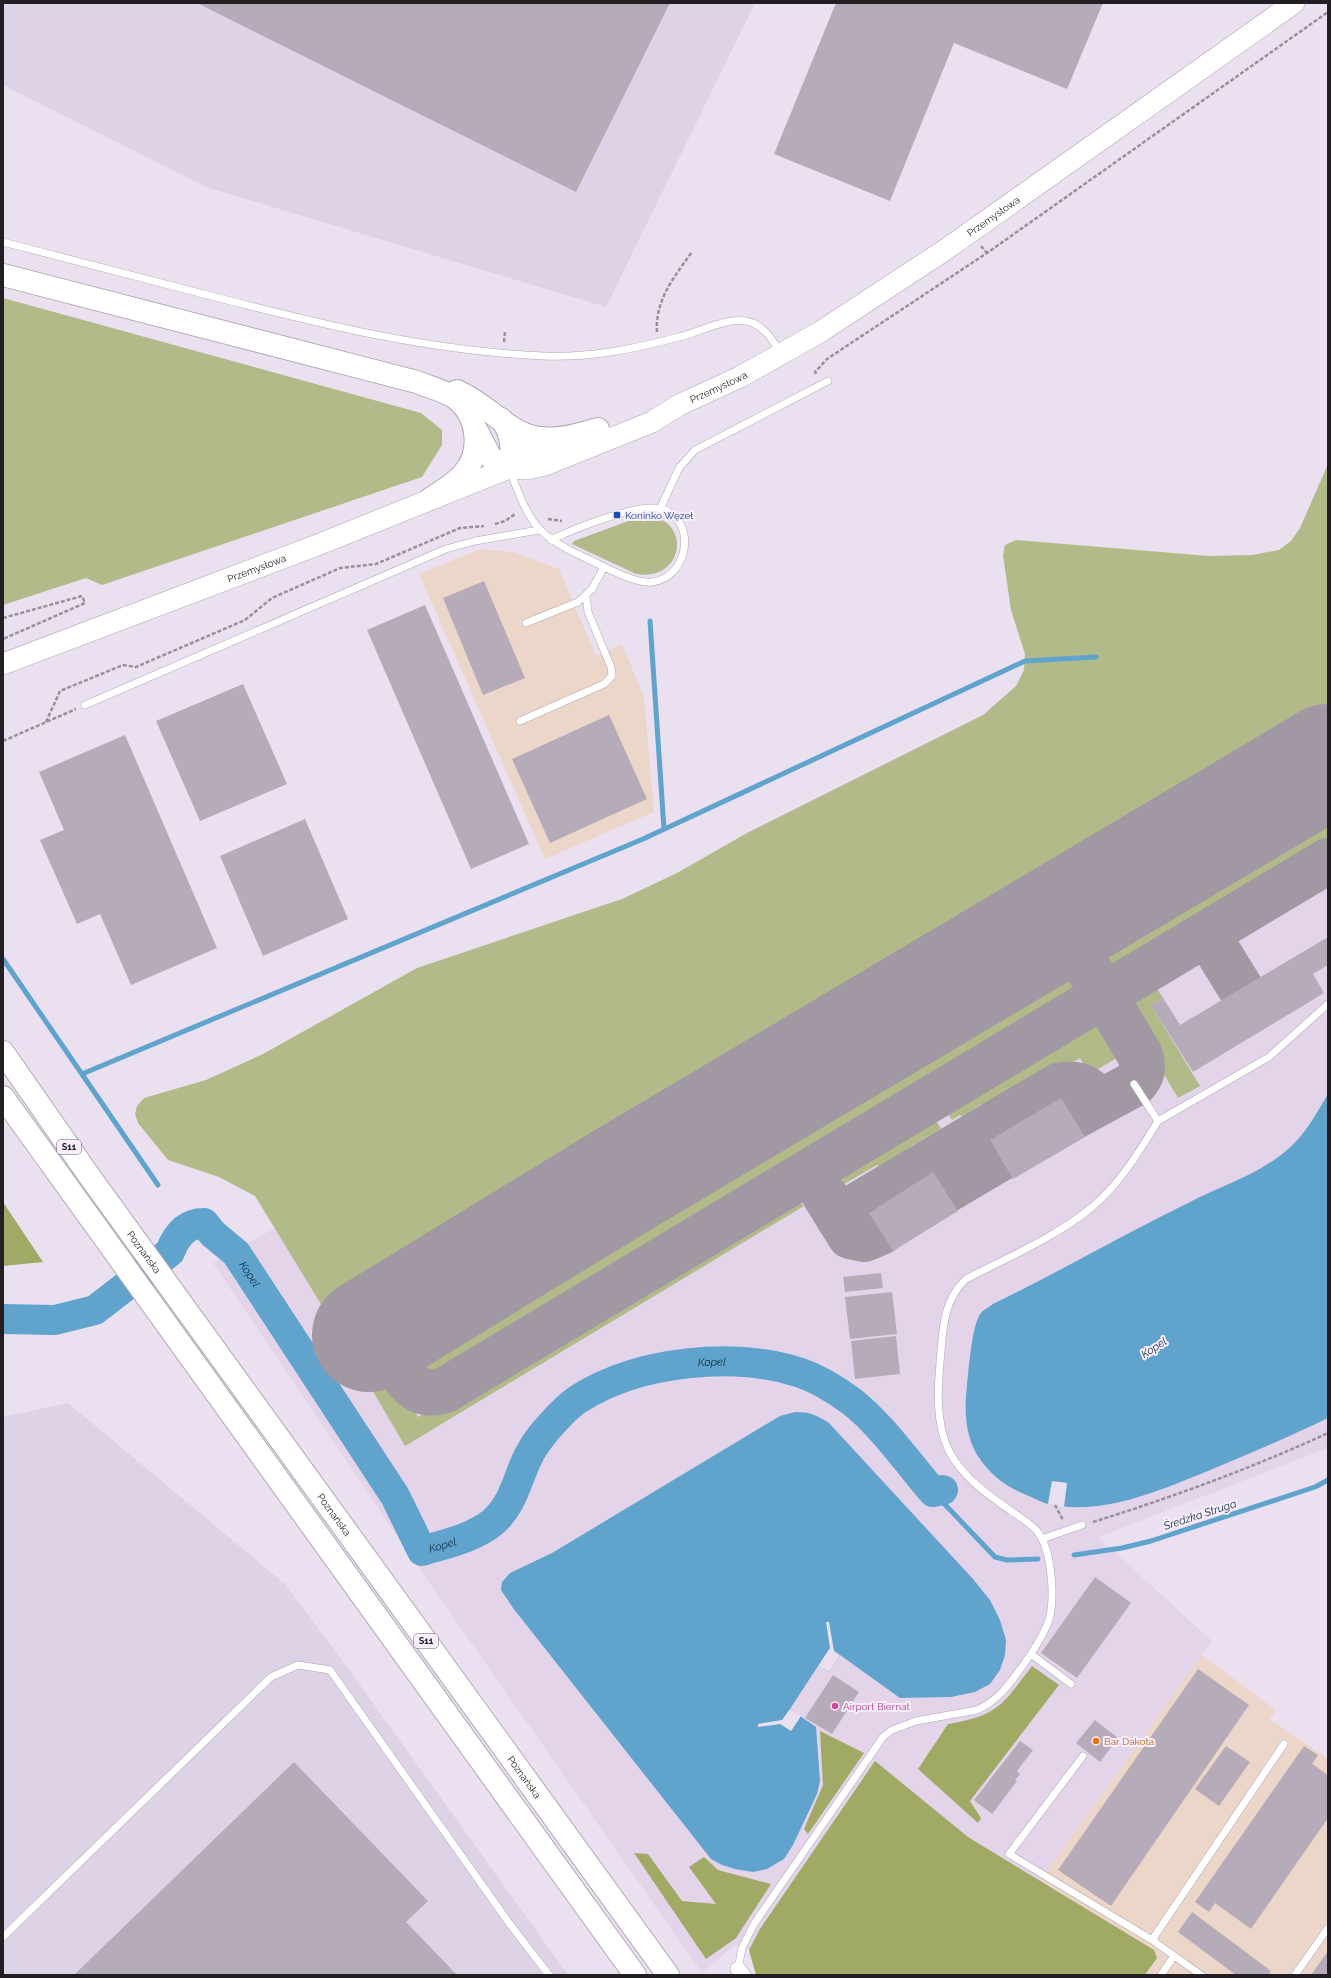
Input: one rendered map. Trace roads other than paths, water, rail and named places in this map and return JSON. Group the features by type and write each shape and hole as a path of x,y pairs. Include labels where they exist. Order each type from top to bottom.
{"highway":[{"path":"3,276 417,382 444,392 455,398 467,411 491,458 509,468 512,449 511,437 501,420"},
{"path":"417,382 436,384 458,391 525,435 545,439 567,438 598,429"},
{"path":"430,499 459,479 470,465 476,446 474,426"},
{"name":"Poznańska","path":"3,1052 137,1242 668,1975"},
{"name":"S11","path":"3,1097 635,1975"}],"street":[{"name":"Przemysłowa","path":"509,468 527,468 545,465 652,422 679,405 717,388 782,355 866,303 945,250 1294,3"},
{"name":"Przemysłowa","path":"3,664 320,544 509,468 522,457 537,449 634,417 679,405"}],"lane":[{"path":"3,242 311,321 417,343 558,357 604,354 658,342 724,323 740,320 756,324 770,336 782,355"},
{"path":"660,509 679,468 695,450 828,381"},
{"path":"509,468 525,510 539,530 551,540 604,567 637,580 651,583 663,579 675,569 680,563 685,549 684,534 672,515 660,509 634,510 551,540"},
{"path":"85,705 446,549 475,541 539,530"},
{"path":"526,623 573,604 586,596 598,580 604,567"},
{"path":"520,721 604,684 612,676 612,667 588,612 586,596"},
{"path":"740,1972 742,1948 754,1924 883,1737 892,1730 910,1723 977,1710 988,1705 1002,1693 1031,1654 1045,1630 1051,1607 1051,1581 1047,1552 1042,1539 1037,1531 1029,1524 976,1485 964,1473 949,1451 941,1423 939,1408 939,1372 946,1310 957,1286 966,1279 1060,1229 1092,1208 1121,1176 1158,1121 1269,1057 1328,1004"},
{"path":"1134,1084 1158,1121"},
{"path":"1042,1539 1082,1525"},
{"path":"1031,1654 1071,1684"},
{"path":"3,1937 271,1677 298,1665 330,1670 509,1923 549,1975"},
{"path":"1152,1940 1284,1744"},
{"path":"1083,1756 1009,1854 1152,1940 1201,1975"},
{"path":"1295,1975 1328,1928"},
{"path":"1161,1975 1174,1956"}],"water":[{"path":"1328,1094 1328,1418 1272,1444 1176,1484 1155,1492 1112,1504 1091,1507 1070,1507 1046,1503 1012,1488 996,1477 980,1459 975,1450 970,1440 966,1419 966,1396 970,1352 975,1328 981,1313 993,1304 1139,1228 1239,1180 1276,1159 1299,1138 1310,1124"},
{"path":"795,1412 813,1414 829,1423 973,1579 990,1600 1000,1620 1006,1640 1005,1655 1000,1670 990,1684 975,1692 951,1697 900,1698 840,1655 829,1672 818,1666 790,1709 816,1727 820,1781 817,1794 793,1845 784,1859 767,1869 753,1872 722,1865 711,1859 513,1608 501,1590 502,1582 510,1573 552,1553 780,1416"}],"waterway":[{"path":"650,621 664,829"},
{"path":"82,1074 643,839 1025,661 1096,657"},
{"path":"3,959 158,1185"},
{"name":"Kopel","path":"3,1319 55,1320 95,1310 170,1252 175,1241 187,1228 192,1225 204,1223 213,1234 236,1253 395,1496 422,1551 468,1536 485,1528 493,1522 506,1507 535,1445 556,1419 577,1400 604,1385 630,1375 688,1363 717,1361 746,1362 775,1366 814,1378 827,1385 862,1410 894,1444 933,1492 943,1490"},
{"name":"Średzka Struga","path":"1074,1555 1122,1548 1151,1541 1315,1487 1328,1480"},
{"name":"Średzka Struga","path":"933,1492 995,1557 1007,1560 1038,1559"}],"place":[{"name":"Koninko Węzeł","path":"617,515"},
{"name":"Airport Biernat","path":"835,1706"},
{"name":"Bar Dakota","path":"1096,1741"}]}
